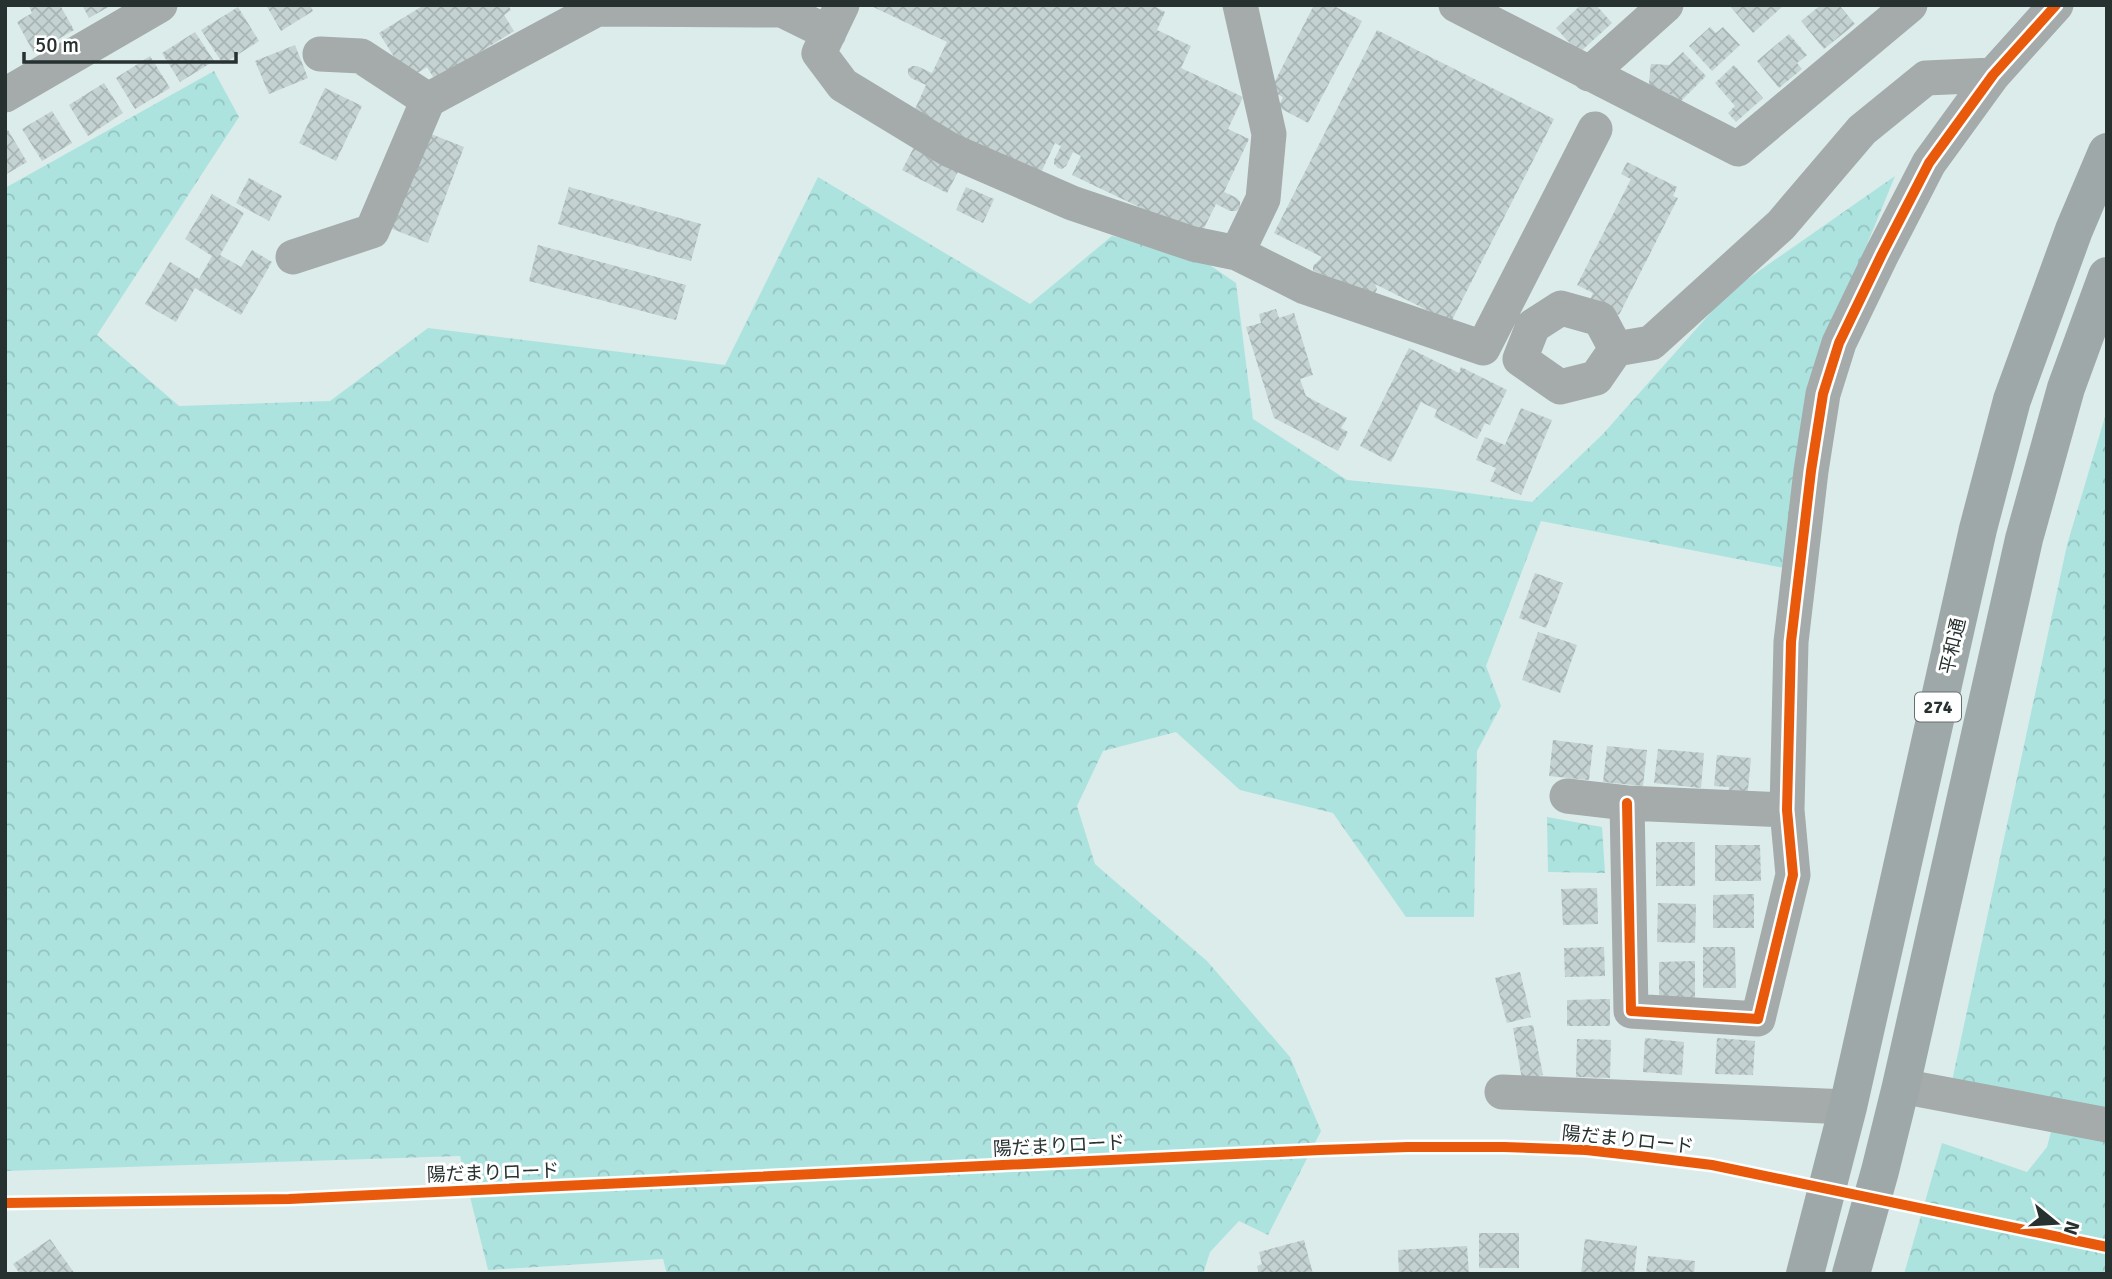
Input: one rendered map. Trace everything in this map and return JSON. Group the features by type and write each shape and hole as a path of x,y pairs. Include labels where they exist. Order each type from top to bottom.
{"highway":[{"name":"平和通","path":"1805,1274 1848,1107 1978,529 2005,426 2074,230 2107,152"},
{"name":"274","path":"1851,1274 1901,1086 2024,539 2066,388 2107,276"}],"street":[{"path":"6,90 160,5"},
{"path":"1237,253 1263,199 1269,134 1240,5"},
{"path":"1456,5 1738,149 1910,5"},
{"path":"1589,74 1666,5"},
{"path":"1627,803 1631,1011 1758,1019 1793,875 1787,810 1791,642 1823,394 1839,343 1929,163 1993,75 2056,5"},
{"path":"293,257 372,231 428,100 597,7 782,10 835,19 818,53 843,85 950,150 1072,203 1193,244 1237,253 1306,287 1520,359 1560,387 1596,379 1616,349 1651,342 1781,225 1862,130 1926,78 1993,75"},
{"path":"320,54 360,56 428,100"},
{"path":"1483,348 1595,129"},
{"path":"1520,359 1533,326 1561,308 1600,319 1616,349"},
{"path":"1567,796 1627,803 1787,810"},
{"path":"1901,1086 2107,1125"},
{"path":"1502,1092 1848,1107"}],"green space":[{"path":"214,71 239,117 97,335 179,406 330,401 428,328 725,365 818,177 1030,304 1112,236 1192,253 1236,283 1253,419 1347,480 1532,502 1603,434 1729,292 1895,176 1814,374 1784,568 1541,521 1486,666 1501,706 1477,751 1474,917 1406,917 1333,813 1240,790 1176,732 1103,751 1077,806 1095,864 1207,961 1290,1057 1321,1131 1268,1235 1239,1221 1210,1252 1203,1274 667,1274 663,1259 488,1270 460,1156 5,1171 5,188"},
{"path":"2107,410 2107,1274 1904,1274 1942,1143 2027,1172 2047,1147 2059,1101 1952,1081 2067,545"},
{"path":"1547,817 1602,827 1605,873 1548,872"}],"building":[{"path":"30,5 60,5 74,30 34,53 17,22 32,13"},
{"path":"82,5 112,5 89,18"},
{"path":"266,5 310,5 313,11 281,31"},
{"path":"424,5 508,5 511,10 504,15 514,31 435,80 427,67 408,79 379,33"},
{"path":"869,5 1152,5 1165,12 1157,30 1191,46 1181,68 1243,97 1228,129 1249,139 1224,192 1237,198 1240,208 1230,211 1216,204 1200,236 1072,175 1081,156 1073,152 1066,166 1058,168 1054,160 1061,146 1055,143 1037,181 910,120 926,85 911,78 908,69 917,66 932,73 947,42"},
{"path":"1314,5 1332,5 1362,21 1308,123 1278,107 1283,97 1270,91"},
{"path":"1581,5 1596,5 1612,23 1579,53 1556,28"},
{"path":"1729,5 1780,5 1782,7 1753,33"},
{"path":"1821,5 1839,5 1855,24 1824,49 1801,21"},
{"path":"238,7 259,41 223,64 201,30"},
{"path":"1710,27 1716,33 1723,27 1740,45 1712,71 1689,46"},
{"path":"1377,30 1554,119 1451,322 1375,284 1375,294 1313,271 1313,266 1322,257 1274,233"},
{"path":"195,32 214,61 180,82 162,53"},
{"path":"1789,34 1807,55 1797,63 1802,69 1779,88 1757,61"},
{"path":"295,45 308,78 269,94 255,61"},
{"path":"1683,52 1706,76 1679,103 1670,94 1648,92 1651,64 1669,65"},
{"path":"150,56 170,88 135,109 116,78"},
{"path":"1734,65 1763,98 1736,122 1728,113 1735,106 1715,83"},
{"path":"104,83 123,113 88,136 69,105"},
{"path":"325,88 362,106 336,161 299,143"},
{"path":"52,111 72,143 42,161 22,129"},
{"path":"8,130 27,162 5,175 5,131"},
{"path":"426,132 464,147 428,243 390,228"},
{"path":"914,147 959,170 947,193 902,170"},
{"path":"1627,162 1677,187 1673,196 1678,198 1619,315 1590,300 1593,293 1577,285 1631,179 1621,174"},
{"path":"249,178 282,196 269,221 236,203"},
{"path":"569,187 701,224 691,261 558,224"},
{"path":"966,187 994,199 983,223 956,210"},
{"path":"212,194 244,213 220,255 241,267 252,250 272,262 241,315 195,288 176,322 145,304 170,262 199,279 212,256 185,239"},
{"path":"538,245 686,285 676,320 529,281"},
{"path":"1276,309 1279,318 1294,313 1313,375 1300,379 1306,396 1347,418 1341,428 1348,432 1338,451 1274,418 1246,327 1261,323 1259,314"},
{"path":"1409,348 1459,373 1461,367 1507,390 1490,425 1485,423 1477,439 1434,417 1437,410 1421,402 1391,462 1360,446"},
{"path":"1521,408 1552,420 1521,495 1490,481 1496,468 1476,460 1485,437 1505,445"},
{"path":"1535,573 1563,583 1546,628 1519,618"},
{"path":"1538,632 1577,645 1560,693 1522,680"},
{"path":"1553,740 1593,745 1589,780 1549,776"},
{"path":"1607,746 1647,750 1643,786 1603,782"},
{"path":"1658,749 1704,753 1701,788 1654,783"},
{"path":"1717,755 1751,758 1747,800 1728,798 1729,787 1714,786"},
{"path":"1656,842 1695,842 1695,886 1656,886"},
{"path":"1715,845 1760,845 1761,881 1715,881"},
{"path":"1597,888 1598,924 1563,925 1561,889"},
{"path":"1754,894 1754,928 1713,928 1713,895"},
{"path":"1658,903 1696,904 1695,943 1657,942"},
{"path":"1604,947 1605,976 1565,977 1564,948"},
{"path":"1703,947 1735,947 1736,988 1703,988"},
{"path":"1695,961 1695,999 1659,999 1659,962"},
{"path":"1520,972 1531,1017 1507,1023 1495,978"},
{"path":"1610,999 1610,1026 1567,1026 1567,1000"},
{"path":"1533,1025 1543,1075 1522,1079 1513,1028"},
{"path":"1645,1038 1684,1042 1682,1075 1643,1072"},
{"path":"1717,1038 1755,1041 1753,1075 1715,1074"},
{"path":"1577,1039 1611,1040 1610,1078 1576,1077"},
{"path":"1479,1233 1519,1233 1519,1268 1479,1268"},
{"path":"50,1239 75,1274 20,1274 13,1264"},
{"path":"1585,1239 1637,1246 1634,1274 1581,1274"},
{"path":"1304,1240 1313,1274 1259,1274 1257,1266 1262,1264 1259,1252"},
{"path":"1467,1246 1469,1274 1399,1274 1398,1250"},
{"path":"1648,1256 1695,1261 1694,1274 1646,1274"}],"cycle path":[{"path":"1627,803 1631,1011 1758,1019 1793,875 1787,810 1791,642 1823,394 1839,343 1929,163 1993,75 2056,5"},
{"name":"陽だまりロード","path":"5,1203 289,1199 1320,1150 1504,1147 1586,1150 1712,1165 2107,1247"}]}
